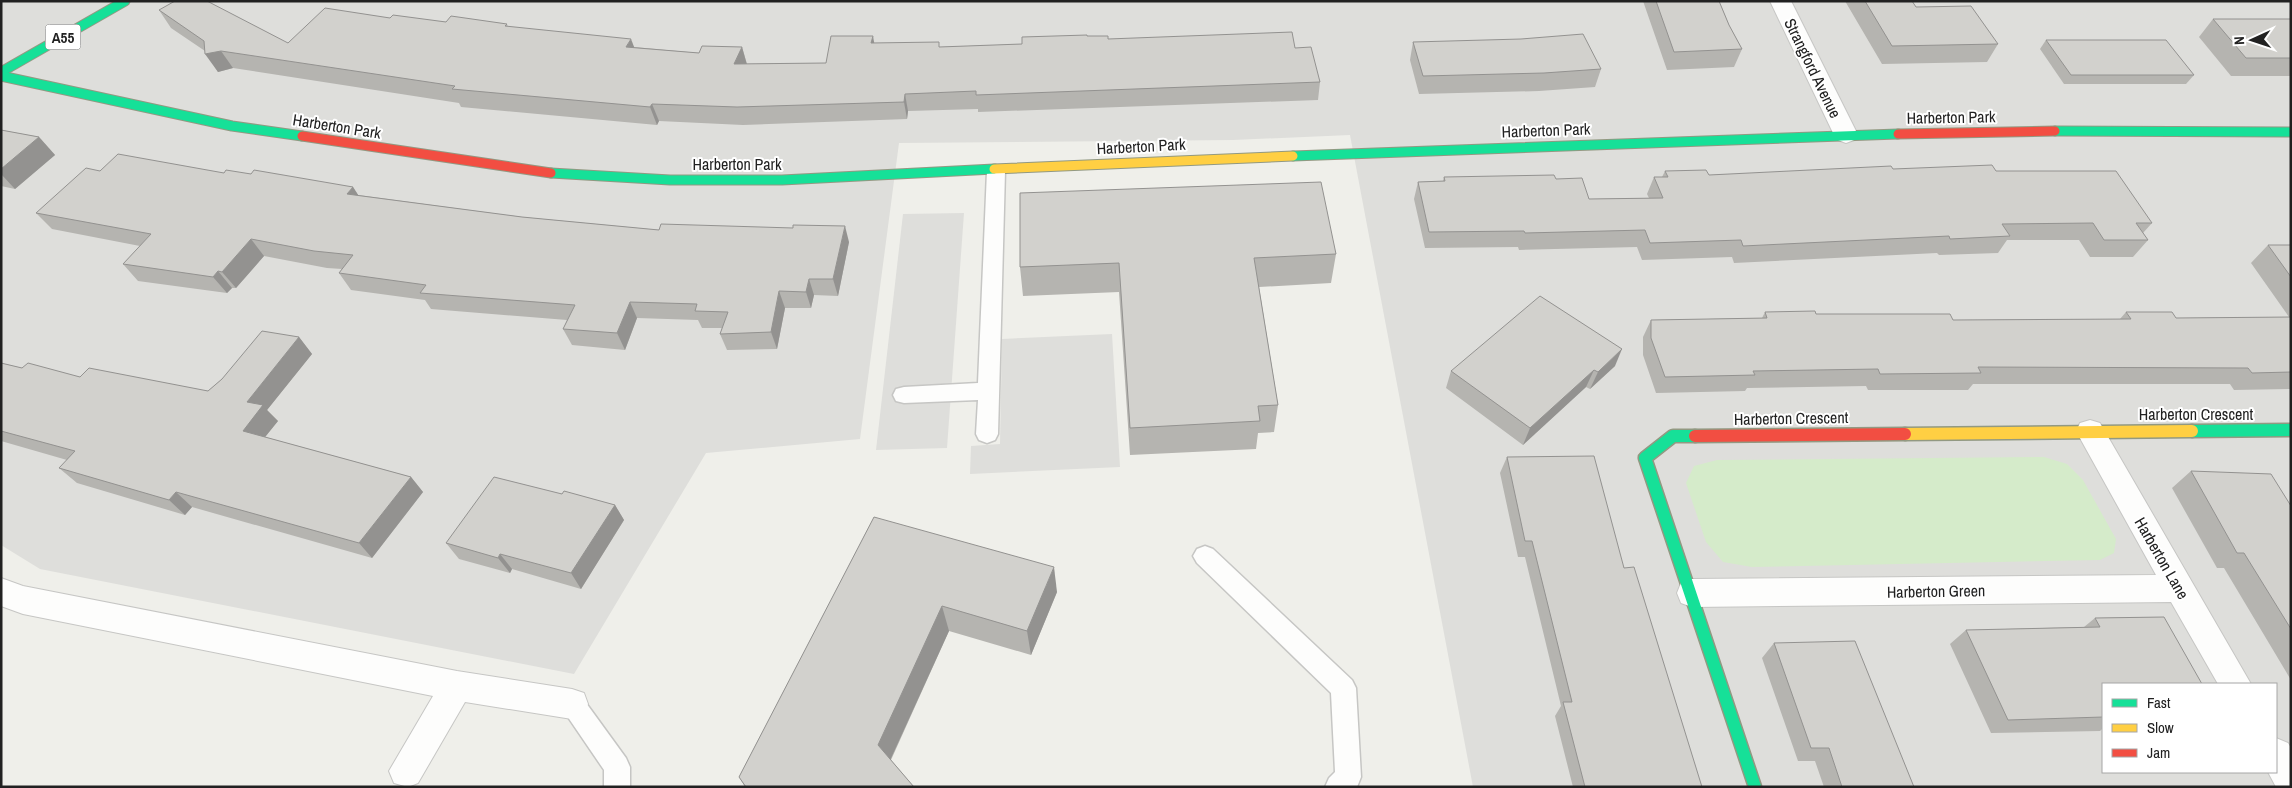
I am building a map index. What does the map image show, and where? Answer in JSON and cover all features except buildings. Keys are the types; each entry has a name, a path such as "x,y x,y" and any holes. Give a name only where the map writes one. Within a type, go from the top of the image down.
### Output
{"main road":[{"name":"A55","path":"1,74 125,1"},
{"name":"Harberton Park","path":"1,74 232,126 558,174 670,180 782,180 996,171 1202,159 1846,135 2043,131 2289,134"},
{"name":"Harberton Crescent","path":"1755,787 1692,593 1645,458 1673,436 2291,430"}],"street":[{"name":"Strangford Avenue","path":"1780,1 1846,135"},
{"name":"Harberton Lane","path":"2090,431 2234,683"},
{"name":"Harberton Green","path":"1692,593 2180,588"},
{"path":"1,592 23,600 458,686 572,704"},
{"path":"406,772 458,686"},
{"path":"2277,756 2291,780"}],"lane":[{"path":"987,434 996,171"},
{"path":"904,395 989,391"},
{"path":"1205,556 1342,688 1348,776 1338,787"},
{"path":"572,704 617,766 617,787"}],"shaded area":[{"path":"1,1 2291,1 2291,787 1473,787 1350,135 1233,140 899,143 860,439 706,453 574,674 40,569 1,545"},
{"path":"964,213 947,448 876,450 903,214"},
{"path":"1112,334 1120,467 970,474 971,446 1000,444 1002,339"}],"green space":[{"path":"2044,457 2067,464 2083,480 2116,539 2114,553 2100,560 1752,567 1723,562 1706,542 1686,483 1694,466 1717,460"}],"traffic: fast":[{"path":"1,72 125,1"},
{"path":"1,76 232,126 302,136"},
{"path":"2055,131 2291,132"},
{"path":"1293,156 1898,134"},
{"path":"551,173 670,180 782,180 994,169"},
{"path":"2192,431 2291,430"},
{"path":"1695,436 1673,436 1645,458 1755,787"}],"traffic: slow":[{"path":"994,169 1293,156"},
{"path":"1905,434 2192,431"}],"traffic: jam":[{"path":"1898,134 2055,131"},
{"path":"302,136 551,173"},
{"path":"1695,436 1905,434"}]}
